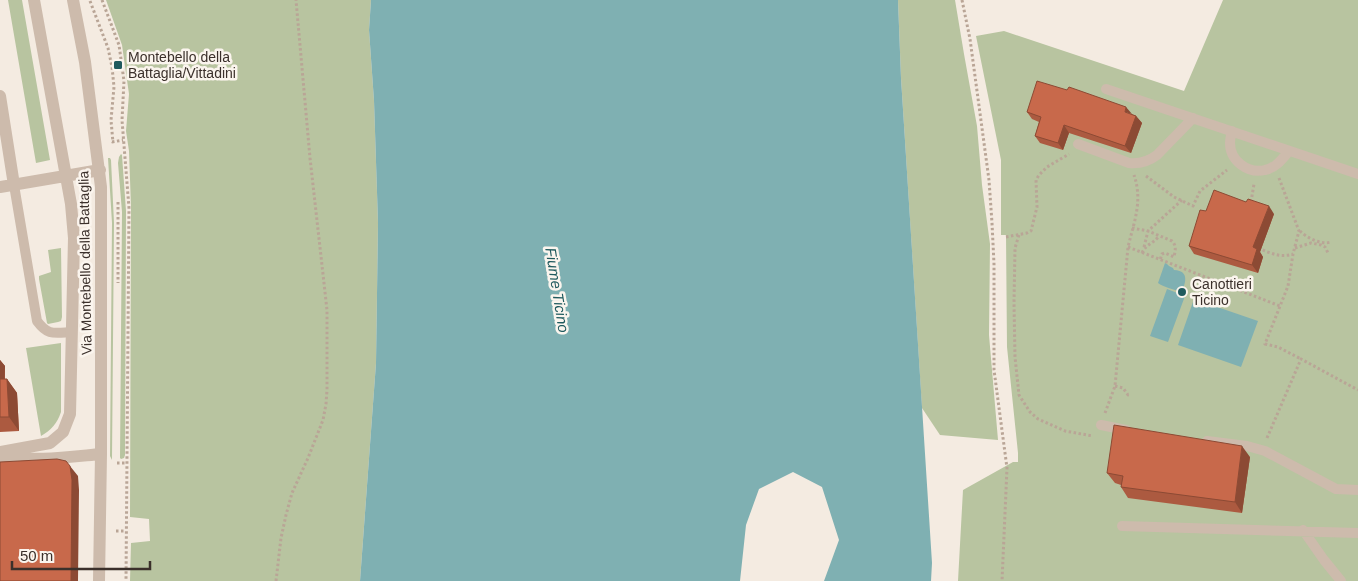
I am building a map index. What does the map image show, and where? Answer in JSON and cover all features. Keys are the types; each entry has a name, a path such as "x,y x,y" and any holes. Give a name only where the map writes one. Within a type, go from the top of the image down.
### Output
{"street":[{"name":"Via Montebello della Battaglia","path":"0,452 50,443 63,432 70,414 74,238 71,204 34,0"},
{"name":"Via Montebello della Battaglia","path":"72,0 85,62 101,187 99,581"},
{"name":"Via Montebello della Battaglia","path":"0,96 14,185"},
{"path":"0,187 100,170"},
{"path":"0,456 17,459 44,459 101,454"}],"lane":[{"path":"1106,89 1358,174"},
{"path":"1078,144 1132,163 1150,161 1193,118"},
{"path":"1232,131 1230,142 1232,154 1237,162 1254,171 1266,170 1275,166 1289,151"},
{"name":"Via Montebello della Battaglia","path":"14,185 37,321 44,330 55,333 72,332"},
{"path":"1101,425 1133,430"},
{"path":"1200,440 1247,446 1261,450 1336,489 1358,490"},
{"path":"1122,526 1358,533"},
{"path":"1303,530 1341,581"}],"path":[{"path":"102,0 119,45 124,81 122,120 128,208 126,581"},
{"path":"276,581 281,538 292,492 323,420 327,390 327,310 310,158 296,0"},
{"path":"962,0 970,39 989,180 992,223 994,370 1007,468 1002,581"},
{"path":"112,142 124,140"},
{"path":"1006,237 1027,234 1032,231 1037,207 1036,180 1038,174 1071,152 1078,144"},
{"path":"1132,163 1174,197 1193,206 1200,191 1237,162"},
{"path":"1020,235 1015,248 1014,303 1015,357 1019,395 1030,412 1038,419 1065,431 1096,436 1115,386 1128,247 1137,215 1138,204 1132,163"},
{"path":"1275,166 1299,231 1314,240 1323,243 1331,242"},
{"path":"1250,206 1255,181 1254,171"},
{"path":"1142,253 1148,231 1182,200"},
{"path":"1132,228 1148,231 1175,244 1174,257 1165,253 1162,254 1160,260"},
{"path":"1299,231 1288,286 1265,344 1278,347 1358,390"},
{"path":"1144,247 1159,236"},
{"path":"1295,248 1313,243 1325,247 1328,253"},
{"path":"1128,247 1280,306"},
{"path":"1258,248 1278,256 1293,254"},
{"path":"1261,450 1300,359"},
{"path":"1115,386 1123,388 1128,395 1130,394"},
{"path":"117,463 127,463"},
{"path":"116,531 126,531"}],"green space":[{"path":"8,0 22,0 50,160 36,163"},
{"path":"106,0 371,0 369,30 374,101 378,223 376,363 360,581 130,581 131,543 150,541 149,519 130,517 131,207 129,151 126,131 129,94 122,45"},
{"path":"898,0 955,0 977,126 990,244 989,335 998,440 940,435 922,408 901,78"},
{"name":"Canottieri Ticino","path":"1223,0 1358,0 1358,581 958,581 963,490 1013,462 1018,462 1007,347 1006,235 1001,235 1001,160 976,36 1004,31 1184,91"},
{"path":"121,154 126,211 125,455 121,459 122,212 118,163"},
{"path":"108,158 111,160 114,223 112,460 110,456 112,223"},
{"path":"61,248 62,317 61,321 48,324 39,276 51,272 48,250"},
{"path":"61,343 61,412 53,426 41,436 26,348"}],"water":[{"name":"Fiume Ticino","path":"371,0 898,0 901,78 932,563 931,581 824,581 839,540 822,487 793,472 759,489 746,525 740,581 360,581 376,363 378,223 374,101 369,30"},
{"path":"1165,263 1174,270 1184,274 1185,280 1182,292 1158,283"},
{"path":"1167,289 1185,296 1168,342 1150,336"},
{"path":"1194,299 1258,321 1241,367 1178,345"}],"building":[{"path":"1037,81 1067,90 1069,87 1126,107 1125,112 1136,116 1125,146 1064,125 1058,143 1035,136 1041,117 1027,112"},
{"path":"1214,190 1246,202 1248,199 1269,206 1253,247 1257,249 1252,265 1189,246 1200,210 1206,211"},
{"path":"0,379 7,379 9,417 0,417"},
{"path":"1114,425 1242,446 1235,502 1121,487 1123,476 1107,473"},
{"path":"57,459 66,461 70,466 72,480 71,581 0,581 0,462"}],"place":[{"name":"Montebello della Battaglia/Vittadini","path":"118,65"},
{"name":"Canottieri Ticino","path":"1182,292"}]}
